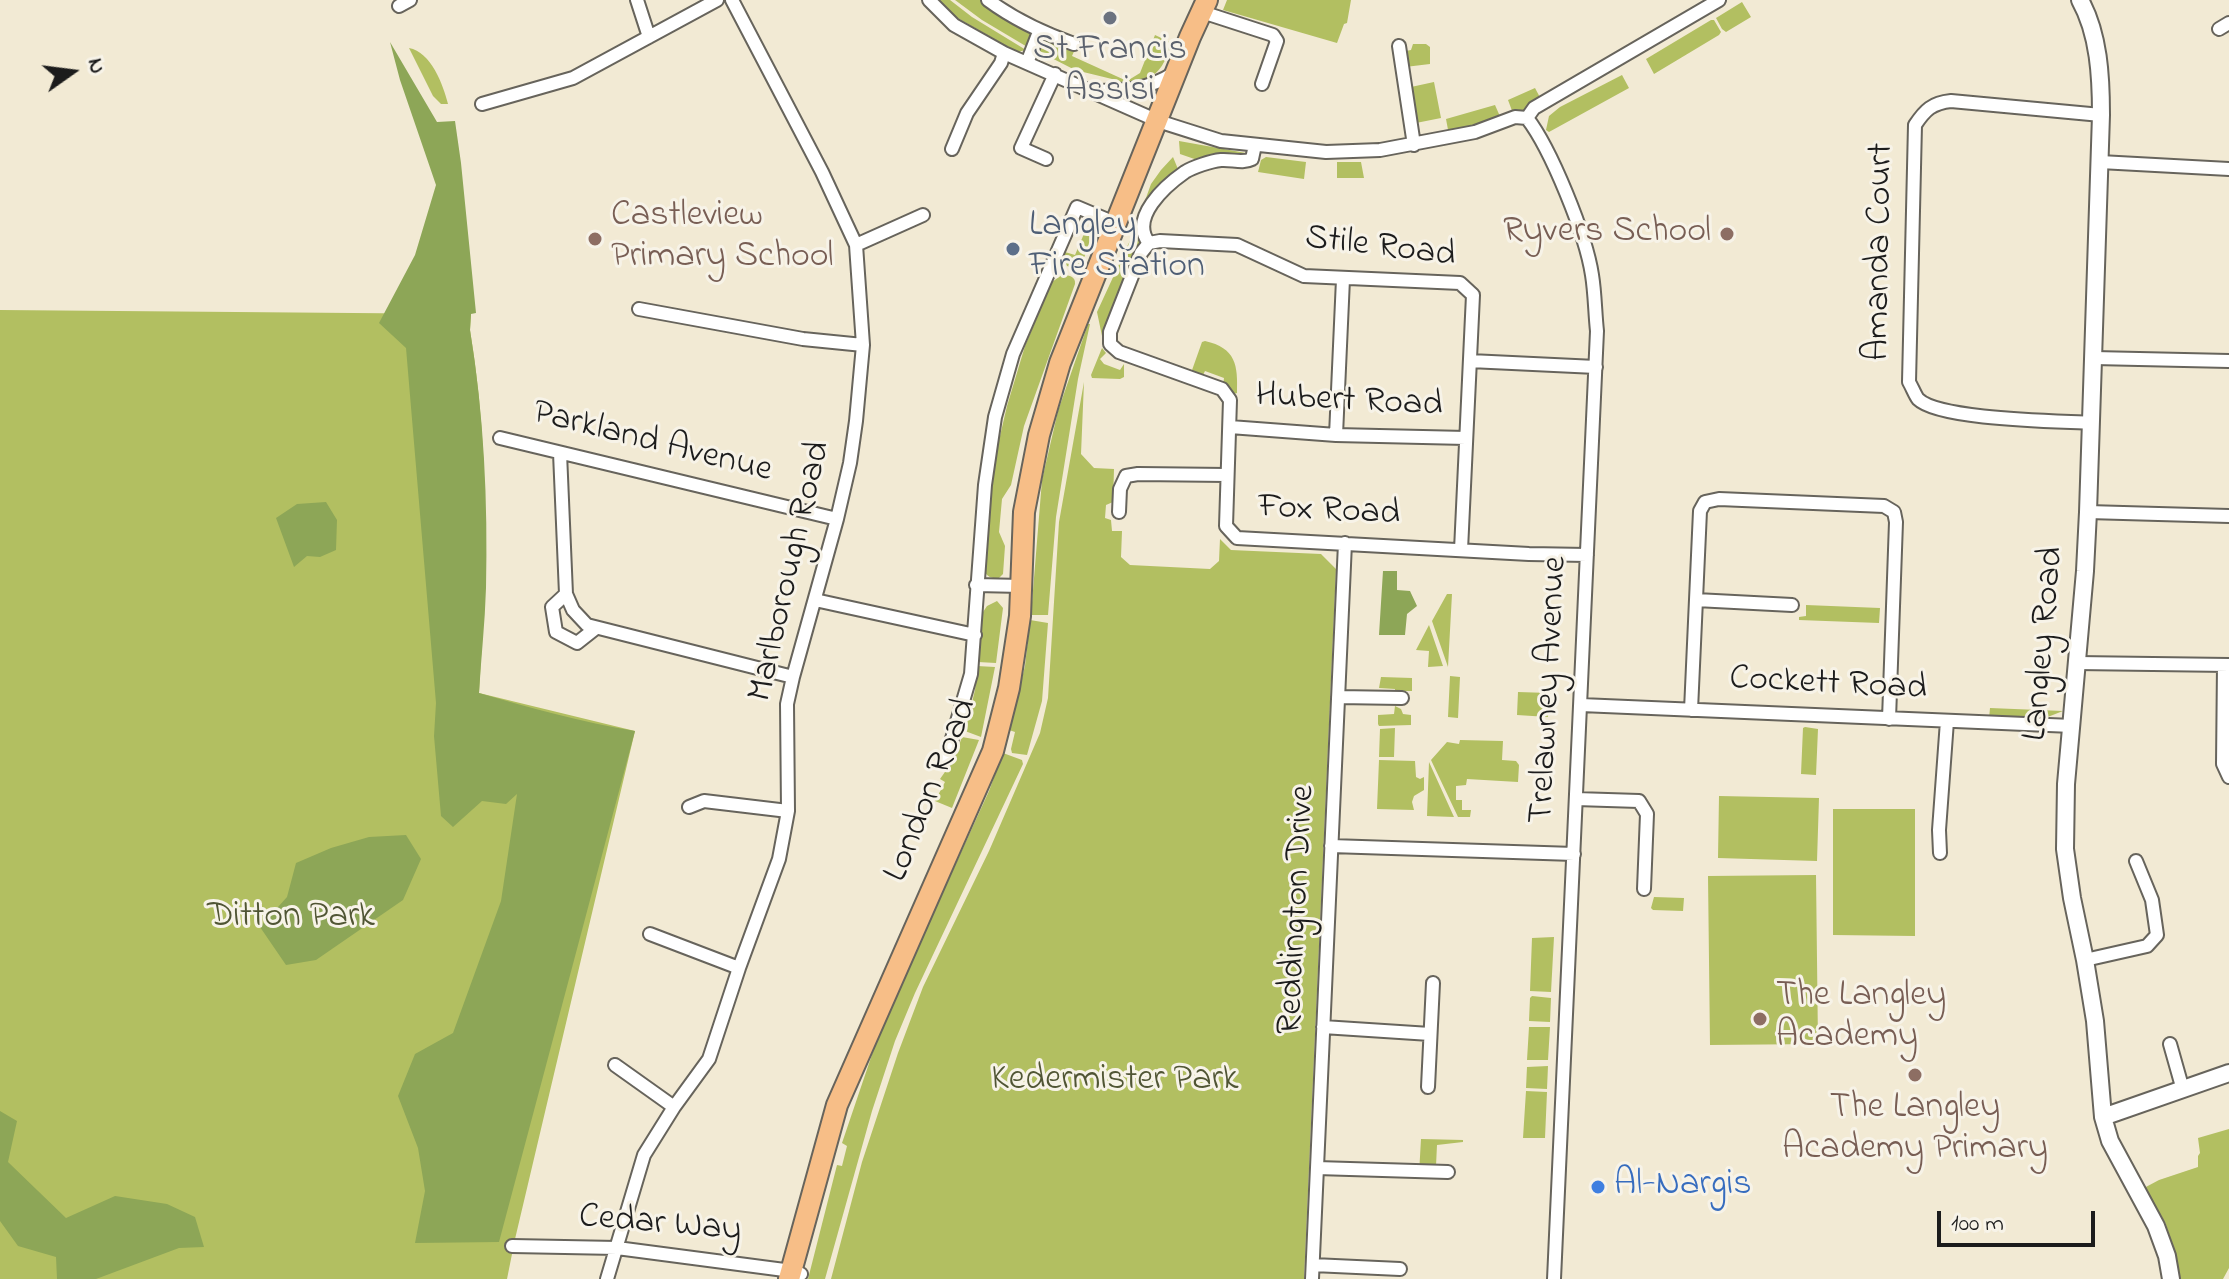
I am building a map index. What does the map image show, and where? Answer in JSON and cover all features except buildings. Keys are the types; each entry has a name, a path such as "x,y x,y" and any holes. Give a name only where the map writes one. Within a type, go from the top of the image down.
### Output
{"main road":[{"name":"London Road","path":"795,1276 814,1226 811,1201 837,1105 993,751 1009,688 1020,616 1024,512 1039,435 1060,363 1204,6"}],"street":[{"path":"637,0 649,37"},
{"path":"482,104 573,78 717,0"},
{"name":"Marlborough Road","path":"607,1279 644,1155 709,1059 779,859 788,811 787,704 837,519 856,421 863,345 856,245 822,172 732,0"},
{"path":"929,0 954,25 1004,53 1158,121 1205,137 1326,152 1414,145 1475,132 1515,117 1527,118 1534,108 1719,0"},
{"path":"988,0 1039,32 1074,44"},
{"name":"Langley Road","path":"2080,0 2089,16 2101,76 2101,115 2088,512 2066,784 2065,849 2095,1021 2103,1117 2110,1141 2156,1226 2167,1256 2171,1279"},
{"path":"1204,6 1273,35 1277,41 1262,84"},
{"path":"1027,63 1039,32"},
{"path":"1399,46 1414,145"},
{"path":"952,149 967,113 1001,63 1004,53"},
{"path":"1089,91 1145,87 1176,72"},
{"path":"1046,159 1021,148 1055,74"},
{"name":"Amanda Court","path":"2092,423 1981,417 1935,407 1918,399 1909,382 1915,125 1924,110 1951,101 2101,115"},
{"name":"Trelawney Avenue","path":"1527,118 1541,139 1585,248 1592,274 1597,331 1554,1279"},
{"path":"1149,243 1143,223 1158,195 1187,170 1221,160 1246,162 1252,159 1255,145"},
{"path":"2100,162 2229,169"},
{"name":"London Road","path":"946,759 971,674 985,485 995,417 1013,354 1077,207 1115,223"},
{"path":"856,245 923,215"},
{"name":"Stile Road","path":"1149,243 1237,245 1304,276 1460,283 1473,295 1461,550"},
{"name":"Fox Road","path":"1149,243 1141,253 1110,332 1110,344 1119,352 1222,389 1230,400 1226,526 1237,538 1587,555"},
{"path":"1336,435 1343,279"},
{"path":"639,309 803,339 863,345"},
{"path":"2094,358 2229,361"},
{"path":"1470,361 1596,367"},
{"name":"Hubert Road","path":"1230,427 1336,435 1466,438"},
{"name":"Parkland Avenue","path":"500,438 837,519"},
{"path":"560,453 566,594 573,610 587,625 793,677"},
{"path":"1119,512 1120,489 1126,476 1227,475"},
{"path":"1691,710 1700,511 1705,502 1719,499 1884,506 1894,512 1896,522 1889,719"},
{"path":"2088,512 2229,516"},
{"name":"Reddington Drive","path":"1312,1279 1345,543"},
{"path":"976,585 1022,586"},
{"path":"566,594 552,607 556,632 577,643 596,628"},
{"path":"815,600 975,635"},
{"path":"1696,600 1792,605"},
{"path":"2077,663 2227,665 2223,764 2229,777"},
{"path":"1338,697 1402,698"},
{"name":"Cockett Road","path":"1581,705 2072,726"},
{"path":"1940,853 1947,721"},
{"path":"1576,799 1639,801 1647,814 1644,889"},
{"path":"689,807 704,801 788,811"},
{"path":"1331,846 1574,854"},
{"path":"2085,960 2147,946 2157,935 2152,900 2136,861"},
{"path":"650,934 739,968"},
{"path":"1428,1087 1433,983"},
{"path":"1323,1027 1430,1034"},
{"path":"2170,1044 2183,1090"},
{"path":"615,1065 674,1107"},
{"path":"2103,1117 2229,1073"},
{"path":"1317,1168 1448,1172"},
{"name":"Cedar Way","path":"512,1246 617,1248 795,1276"},
{"path":"1313,1265 1381,1274 1400,1269"}],"green space":[{"path":"937,0 950,0 1026,50 1017,52 954,16"},
{"path":"955,0 986,0 1032,32 1029,48 982,20"},
{"path":"1227,0 1351,0 1347,23 1337,43 1223,10"},
{"path":"1742,2 1751,17 1726,32 1716,18"},
{"path":"1711,20 1721,32 1719,35 1654,74 1646,59"},
{"path":"1155,35 1172,43 1170,49 1159,70 1149,78 1137,81 1122,83 1075,70 1038,51 1043,38 1076,47 1072,56 1127,81 1140,73"},
{"path":"390,42 437,122 455,121 461,163 476,313 471,314 470,330 479,394 486,491 486,588 479,693 635,731 499,1242 415,1243 425,1191 418,1148 398,1096 415,1054 453,1033 501,901 517,794 506,804 482,801 453,827 441,816 434,736 436,703 406,348 379,323 415,255 436,185"},
{"path":"1413,44 1430,47 1430,64 1405,67 1406,51 1411,50"},
{"path":"409,48 430,62 448,104 441,104 433,96"},
{"path":"1622,75 1629,88 1549,132 1546,130 1549,116 1560,107"},
{"path":"1434,82 1441,118 1416,123 1411,87"},
{"path":"1535,88 1543,103 1514,116 1508,100"},
{"path":"1495,105 1502,121 1449,135 1446,119"},
{"path":"1179,141 1249,155 1206,163 1180,154"},
{"path":"1173,157 1180,174 1167,184 1122,281 1102,336 1097,312 1133,234 1151,184"},
{"path":"1266,157 1306,162 1304,179 1258,172 1261,160"},
{"path":"1337,162 1361,162 1364,178 1337,178"},
{"path":"1086,229 1094,233 1079,270 1067,266 1065,252 1075,255"},
{"path":"1062,275 1073,278 1075,284 1024,426 1011,485 1002,499 999,532 1005,546 1003,574 993,578 982,567 993,466 1025,346 1052,282"},
{"name":"Ditton Park","path":"0,310 471,314 470,330 481,421 485,512 479,693 635,731 507,1279 0,1279"},
{"path":"1088,324 1056,517 1048,615 1031,615 1042,480 1058,411"},
{"path":"1205,341 1223,348 1233,359 1237,393 1223,385 1224,378 1205,371 1202,377 1191,373"},
{"path":"1102,348 1106,353 1100,359 1104,364 1120,370 1124,364 1124,377 1092,378"},
{"name":"Kedermister Park","path":"1084,382 1081,454 1094,468 1114,469 1113,502 1106,505 1105,518 1111,520 1112,531 1122,531 1121,557 1130,565 1210,569 1219,561 1220,539 1231,550 1321,554 1336,569 1304,1279 831,1279 862,1162 923,987 989,851 1040,733 1048,698 1059,522"},
{"path":"326,502 337,520 336,550 320,557 307,556 294,567 276,518 297,504"},
{"path":"1383,571 1397,571 1397,590 1410,591 1417,606 1407,614 1405,635 1379,635"},
{"path":"1447,594 1452,594 1448,667 1432,621"},
{"path":"997,601 1003,608 996,663 978,662 981,615 987,606"},
{"path":"1806,605 1880,608 1879,623 1799,620 1799,617 1806,616"},
{"path":"1030,620 1048,623 1042,701 1027,755 1012,753 1015,732 1009,730 1025,666"},
{"path":"1429,625 1443,666 1428,667 1429,651 1416,650"},
{"path":"977,666 995,667 981,737 965,731"},
{"path":"1450,676 1460,677 1458,718 1448,717"},
{"path":"1381,677 1412,678 1412,691 1405,691 1395,698 1395,689 1379,688"},
{"path":"1518,692 1549,693 1548,717 1517,715"},
{"path":"1395,706 1403,714 1411,715 1411,725 1379,726 1378,715 1394,714"},
{"path":"1990,708 2063,711 2040,720 1989,719"},
{"path":"1805,727 1818,729 1816,775 1801,774"},
{"path":"1395,728 1394,757 1379,757 1380,729"},
{"path":"962,737 979,740 952,808 935,801 945,782 940,779 954,759"},
{"path":"1460,740 1503,741 1502,760 1516,761 1519,765 1518,782 1467,779 1466,785 1456,786 1456,800 1462,800 1462,810 1471,810 1470,817 1458,817 1431,760 1447,742 1459,744"},
{"path":"1003,753 1022,760 1023,764 895,1041 825,1279 808,1279 837,1165 842,1166 847,1146 842,1143 881,1028 989,791"},
{"path":"1379,760 1415,761 1416,777 1424,777 1424,790 1414,796 1414,810 1377,809"},
{"path":"1429,762 1454,817 1427,816"},
{"path":"1719,796 1819,798 1817,861 1718,858"},
{"path":"1833,809 1915,809 1915,936 1833,935"},
{"path":"406,835 421,859 403,900 316,960 286,965 260,927 287,897 296,863 369,837"},
{"path":"1816,875 1818,1044 1710,1045 1708,876"},
{"path":"1654,897 1684,898 1683,911 1653,910"},
{"path":"1554,937 1551,992 1530,991 1532,938"},
{"path":"1532,996 1551,998 1550,1022 1529,1021"},
{"path":"1529,1027 1550,1027 1548,1060 1527,1060"},
{"path":"1548,1066 1547,1089 1526,1088 1527,1067"},
{"path":"1526,1091 1547,1092 1545,1138 1523,1138"},
{"path":"0,1111 17,1121 8,1162 66,1218 115,1196 167,1204 195,1217 204,1247 179,1248 96,1279 57,1279 56,1257 18,1246 0,1221"},
{"path":"2229,1129 2229,1268 2223,1279 2180,1279 2165,1222 2144,1188 2198,1167 2198,1138"},
{"path":"1421,1139 1463,1142 1437,1145 1436,1166 1419,1174"}],"place":[{"name":"St Francis Assisi","path":"1110,18"},
{"name":"Ryvers School","path":"1727,234"},
{"name":"Castleview Primary School","path":"595,239"},
{"name":"Langley Fire Station","path":"1013,249"},
{"name":"The Langley Academy","path":"1760,1019"},
{"name":"The Langley Academy Primary","path":"1915,1075"},
{"name":"Al-Nargis","path":"1598,1187"}]}
